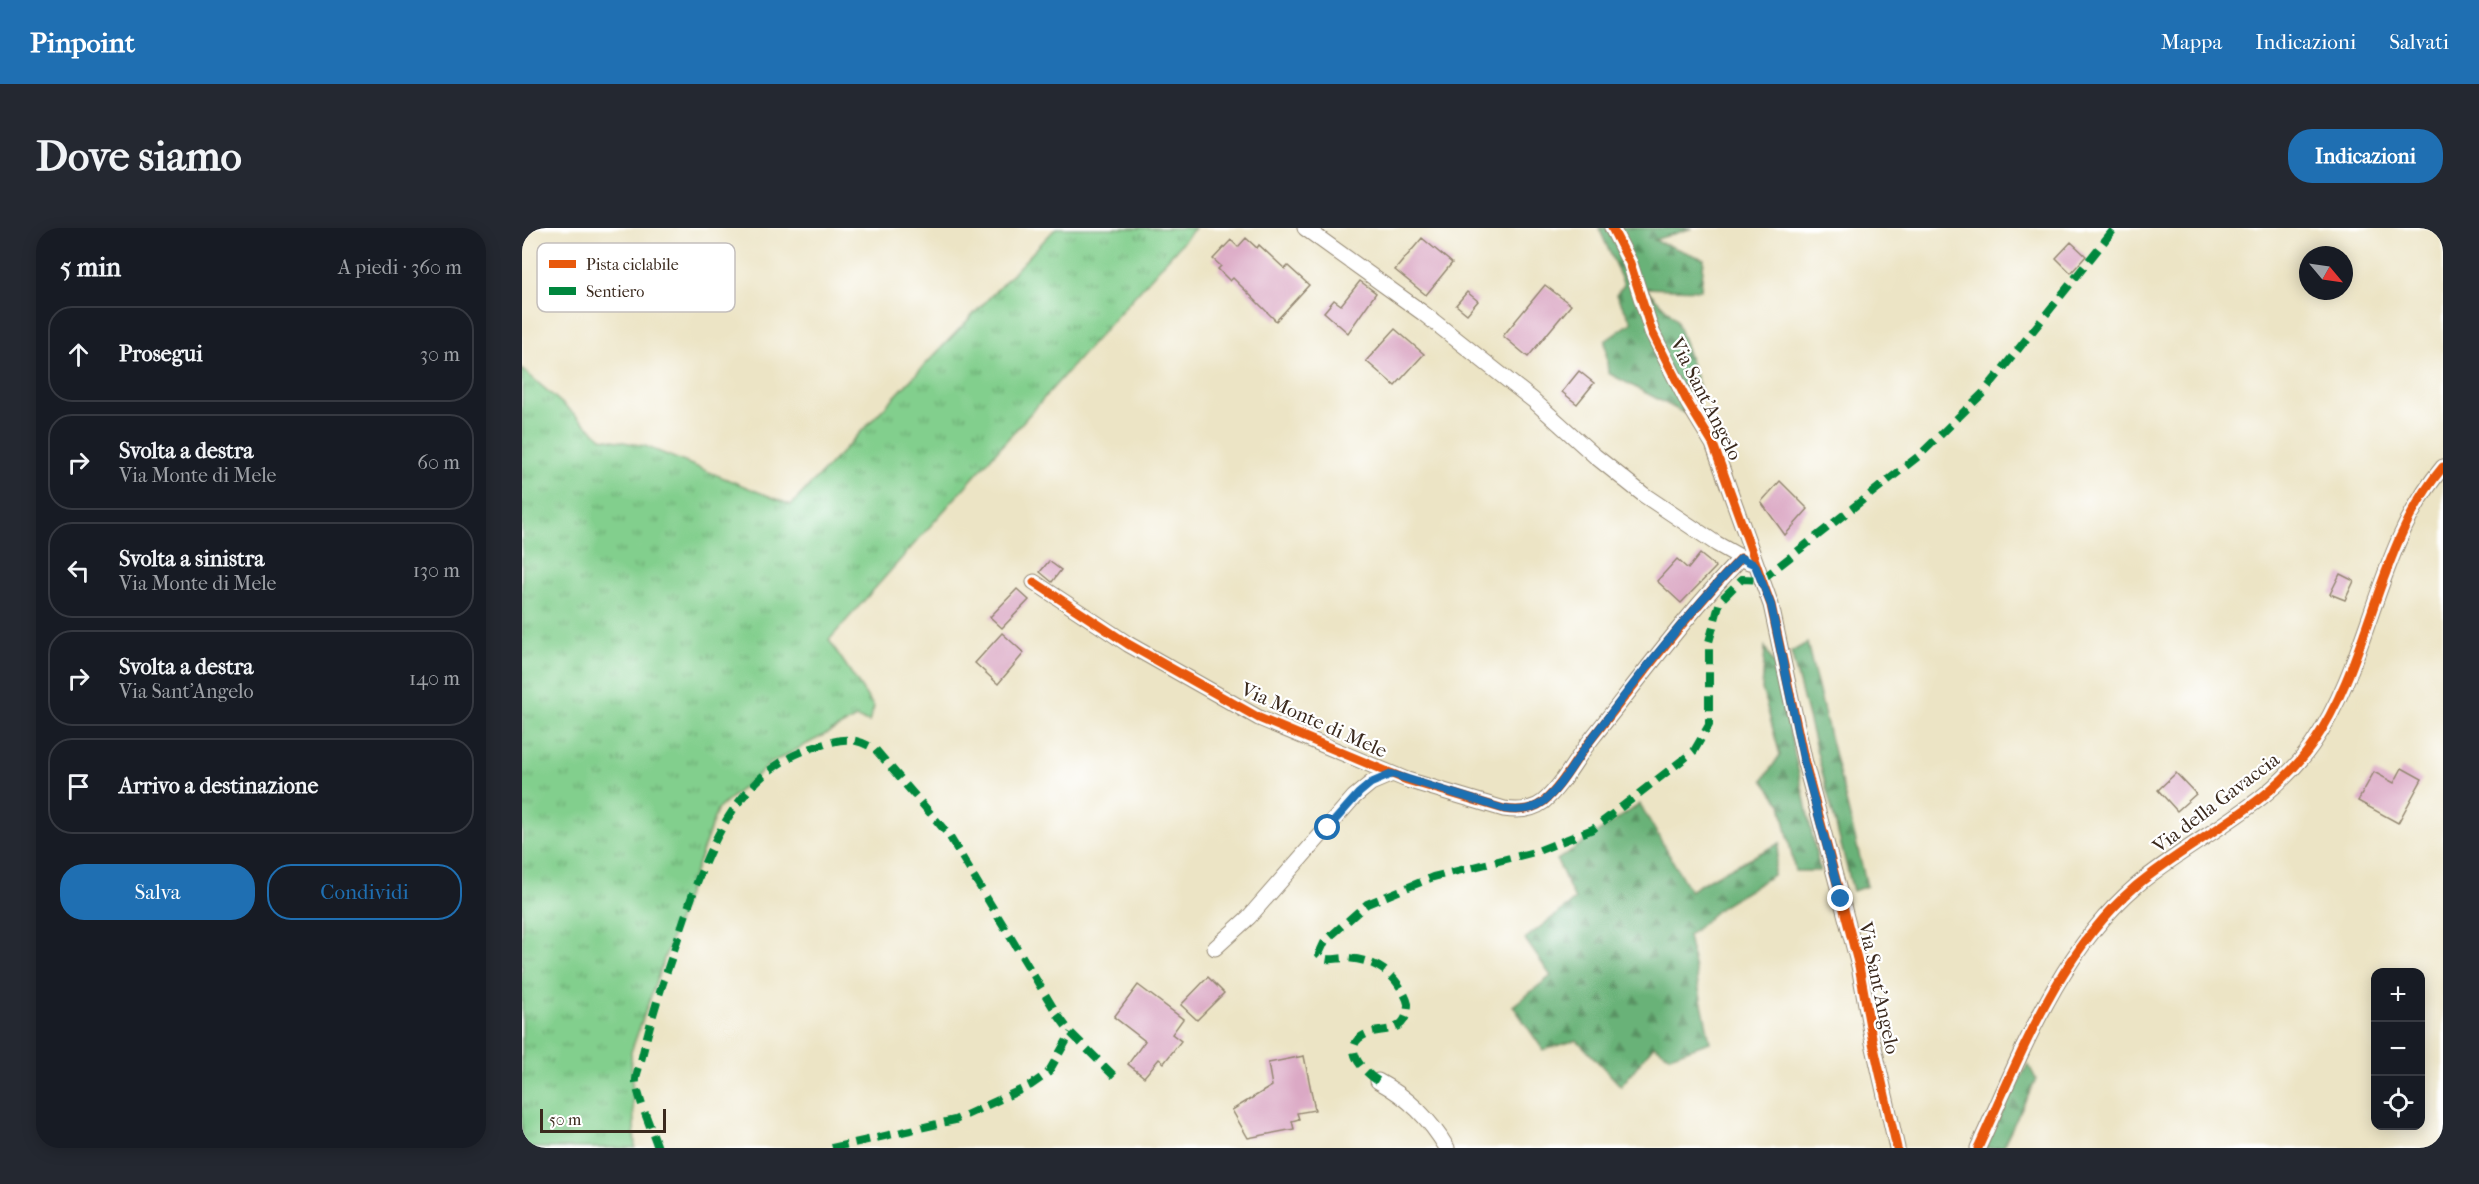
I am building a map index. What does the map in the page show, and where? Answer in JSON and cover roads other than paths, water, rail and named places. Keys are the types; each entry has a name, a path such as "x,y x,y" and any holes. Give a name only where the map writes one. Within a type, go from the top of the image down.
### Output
{"street":[{"path":"1305,228 1432,320 1533,400 1595,456 1644,495 1748,561"},
{"name":"Via Sant'Angelo","path":"1612,228 1630,263 1652,332 1688,403 1713,444 1748,561 1771,605 1804,763 1856,955 1897,1148"},
{"name":"Via della Gavaccia","path":"1978,1148 2010,1077 2057,986 2102,920 2137,885 2270,789 2293,768 2313,744 2341,691 2408,521 2443,466"},
{"name":"Via Monte di Mele","path":"1034,582 1128,644 1259,718 1392,774 1504,809 1522,810 1540,804 1556,788 1590,741 1690,615 1748,561"},
{"path":"1215,948 1249,917 1354,797 1371,783 1392,774"},
{"path":"1378,1081 1400,1094 1420,1111 1447,1148"}]}
